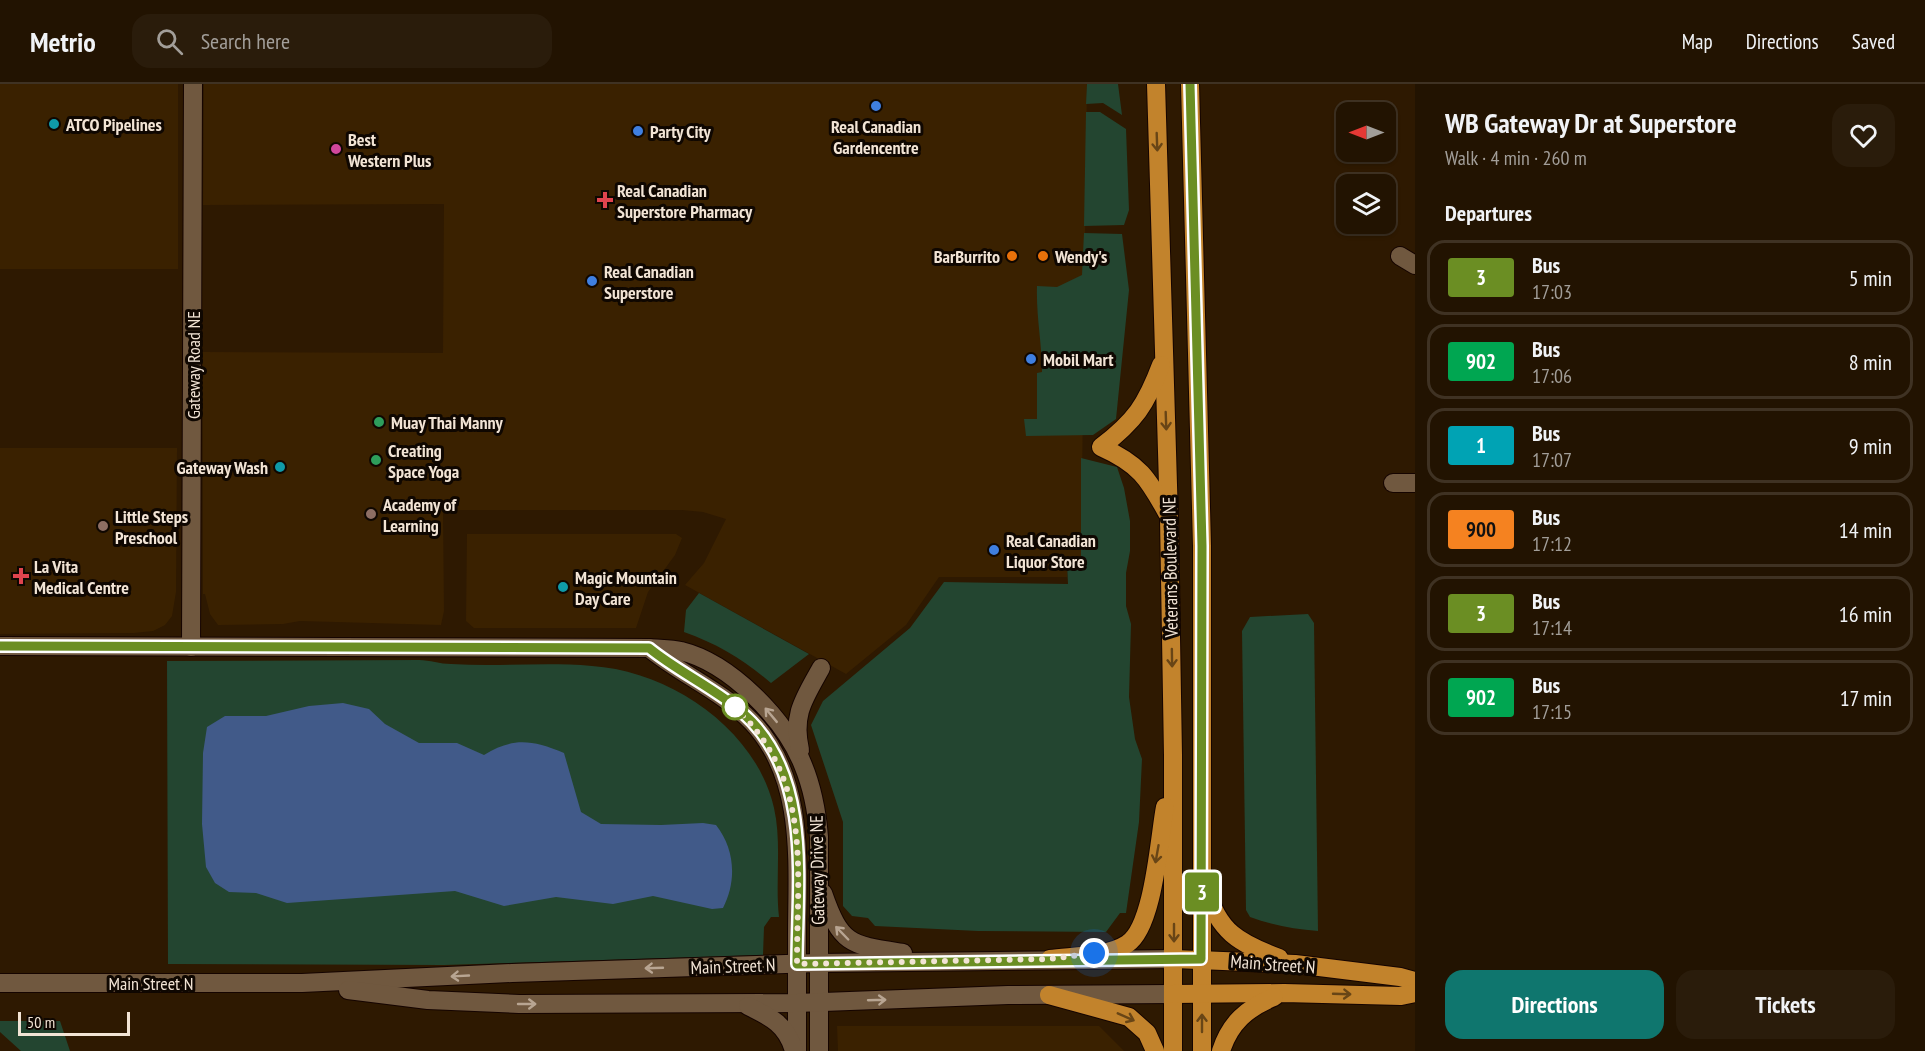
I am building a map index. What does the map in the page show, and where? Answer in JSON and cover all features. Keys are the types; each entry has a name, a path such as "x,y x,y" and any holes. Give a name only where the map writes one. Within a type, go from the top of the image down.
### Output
{"main road":[{"path":"1147,84 1156,109"},
{"name":"Veterans Boulevard NE","path":"1155,84 1169,518 1173,755 1173,1051"},
{"name":"Veterans Boulevard NE","path":"1190,84 1202,546 1202,1051"},
{"path":"1164,358 1150,395 1137,417 1101,447 1120,456 1149,480 1169,518"},
{"path":"1050,959 1115,949 1129,943 1138,932 1146,914 1173,755"},
{"path":"1202,874 1211,907 1220,922 1236,939 1295,964"},
{"name":"Main Street N","path":"1174,959 1295,964 1400,977 1415,981"},
{"path":"1221,1051 1240,1017 1256,1004 1284,993"},
{"name":"Main Street N","path":"1173,994 1284,993 1401,996 1415,993"},
{"path":"1049,995 1130,1017 1147,1033 1155,1051"}],"street":[{"name":"Gateway Road NE","path":"191,647 193,84"},
{"path":"1393,483 1415,483"},
{"name":"Gateway Drive NE","path":"0,646 649,648 682,652 723,670 746,687 784,731 803,764 816,805 819,837 819,1051"},
{"name":"Gateway Drive NE","path":"649,648 675,669 707,686 754,724 775,756 787,786 797,830 795,1051"},
{"path":"803,764 796,730 797,716 821,668"},
{"path":"819,880 834,923 841,935 850,941 872,948 958,961"},
{"name":"Main Street N","path":"0,983 302,983 512,973 818,963 1174,959"},
{"name":"Main Street N","path":"302,983 428,1000 462,1002 797,1003 1049,995 1173,994"},
{"path":"741,1003 781,1024 789,1035 795,1051"}],"shaded area":[{"path":"0,84 178,84 178,269 0,269"},
{"path":"204,84 1087,84 1081,564 1067,564 1067,577 939,577 906,625 846,674 685,585 704,563 726,519 703,512 682,510 443,510 444,611 441,625 300,621 283,624 218,625 210,614 205,594 203,594 203,352 443,353 444,204 203,205"},
{"path":"0,448 177,448 176,592 172,616 165,625 153,631 134,633 0,634"},
{"path":"467,534 676,534 682,538 675,555 648,592 636,628 474,628 466,621"},
{"path":"837,1026 1099,1026 1124,1051 838,1051"}],"green space":[{"path":"1087,84 1118,84 1122,115 1103,103 1086,104"},
{"path":"1086,112 1100,112 1126,129 1129,210 1124,225 1084,226"},
{"path":"1084,233 1122,234 1129,290 1116,419 1093,435 1026,436 1024,419 1037,419 1037,373 1042,372 1037,286 1057,287 1082,275"},
{"path":"1081,458 1117,467 1124,488 1130,521 1130,551 1126,573 1126,606 1131,624 1129,697 1135,739 1142,759 1139,822 1126,913 1120,913 1106,932 978,931 875,926 868,918 852,916 843,906 843,822 811,725 823,701 910,628 944,582 1068,584 1067,564 1081,564"},
{"path":"699,593 809,654 771,683 730,653 684,632 686,610"},
{"path":"1308,614 1314,623 1318,931 1267,922 1250,917 1246,910 1242,631 1250,617"},
{"path":"419,660 469,665 574,665 621,670 651,679 679,692 706,709 749,753 764,779 774,808 778,835 779,917 771,917 764,927 763,955 444,965 168,964 167,661"},
{"path":"0,1021 60,1021 70,1051 21,1051 0,1032"}],"water":[{"path":"343,703 369,709 385,724 419,743 457,743 484,755 504,745 523,742 542,745 564,753 581,812 601,824 703,823 716,825 727,844 732,865 730,887 723,908 712,909 653,896 613,904 556,897 504,906 455,891 287,903 256,893 229,892 215,883 206,867 202,824 203,753 207,727 225,716 266,716 309,706"}],"bus line":[{"name":"3","path":"0,646 649,648 675,669 707,686 731,704 754,724 775,756 787,786 797,830 797,964 1050,959 1201,959 1202,546 1190,84"}],"place":[{"name":"Real Canadian Gardencentre","path":"876,106"},
{"name":"ATCO Pipelines","path":"54,124"},
{"name":"Party City","path":"638,131"},
{"name":"Best Western Plus","path":"336,149"},
{"name":"Real Canadian Superstore Pharmacy","path":"605,200"},
{"name":"BarBurrito","path":"1012,256"},
{"name":"Wendy's","path":"1043,256"},
{"name":"Real Canadian Superstore","path":"592,281"},
{"name":"Mobil Mart","path":"1031,359"},
{"name":"Muay Thai Manny","path":"379,422"},
{"name":"Creating Space Yoga","path":"376,460"},
{"name":"Gateway Wash","path":"280,467"},
{"name":"Academy of Learning","path":"371,514"},
{"name":"Little Steps Preschool","path":"103,526"},
{"name":"Real Canadian Liquor Store","path":"994,550"},
{"name":"La Vita Medical Centre","path":"21,576"},
{"name":"Magic Mountain Day Care","path":"563,587"}],"route":[{"path":"735,707 731,704 754,724 775,756 787,786 797,830 797,964 1050,959 1094,953"}]}
